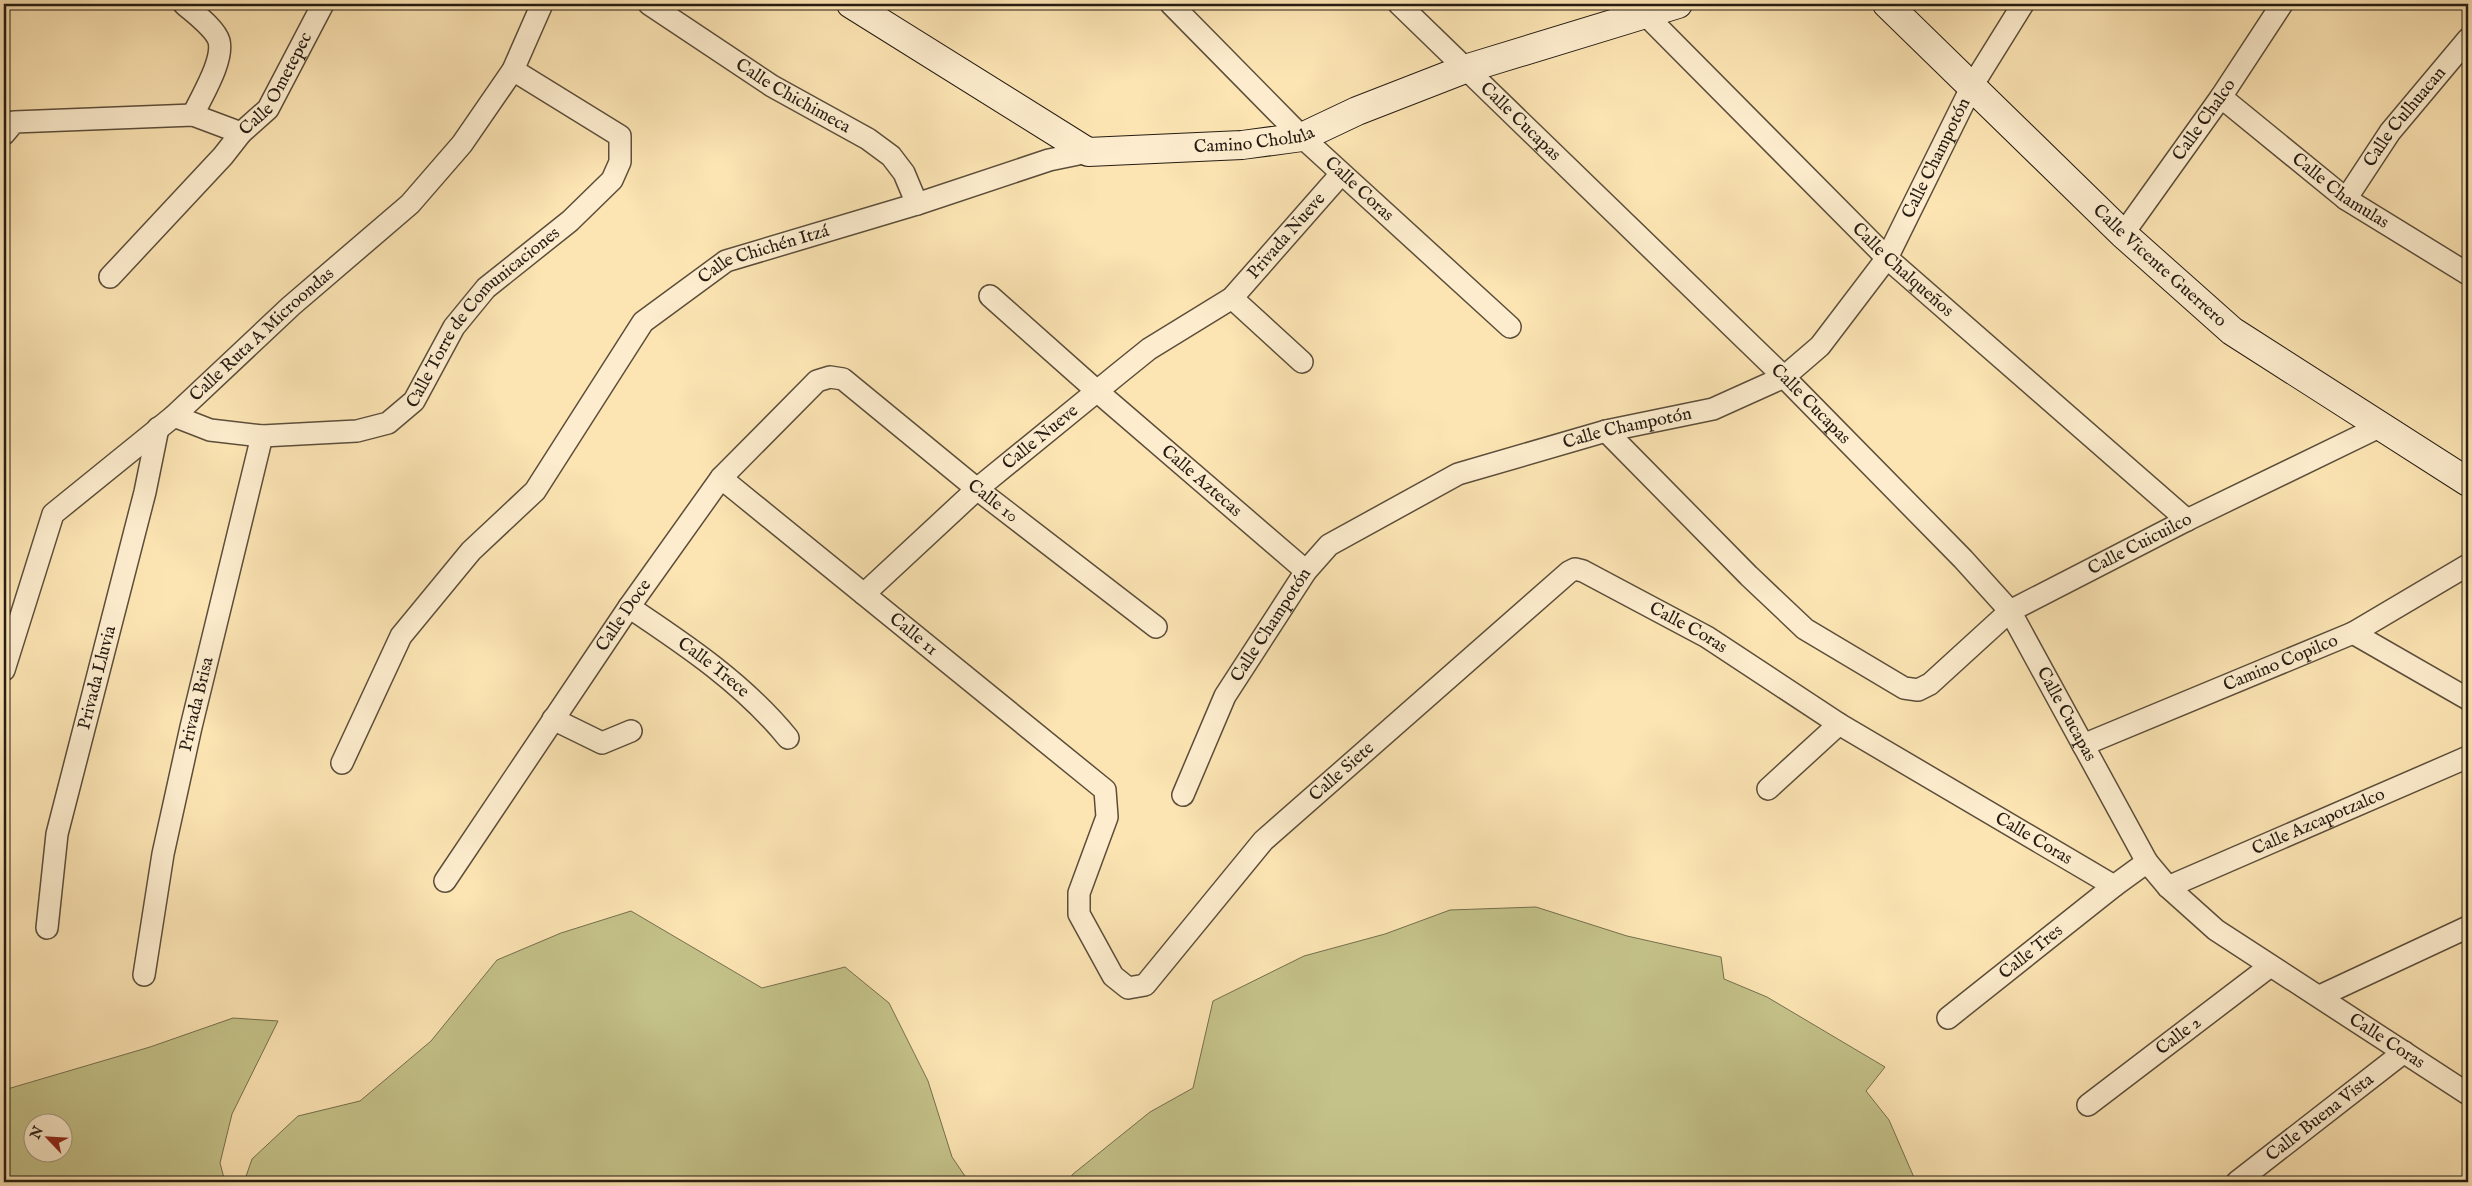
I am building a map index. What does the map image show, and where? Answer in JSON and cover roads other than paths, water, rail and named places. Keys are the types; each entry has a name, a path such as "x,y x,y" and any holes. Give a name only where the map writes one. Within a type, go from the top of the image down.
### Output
{"street":[{"path":"7,123 193,115 218,63 219,41 205,22 184,4"},
{"name":"Calle Ometepec","path":"193,115 241,133 268,109 323,4"},
{"name":"Calle Ruta A Microondas","path":"4,670 53,514 166,422 291,306 410,204 462,144 513,70 542,4"},
{"name":"Calle Chichimeca","path":"649,4 772,86 868,140 891,156 904,173 917,204"},
{"name":"Calle Coras","path":"1171,4 1302,137 1510,327"},
{"name":"Calle Cucapas","path":"1399,4 1784,376 1963,559 2010,611 2147,862"},
{"name":"Camino Cholula","path":"1088,152 1242,145 1302,137 1357,111 1465,69 1639,8 1678,4"},
{"name":"Calle Vicente Guerrero","path":"1887,4 2123,234 2232,331 2379,427 2468,482"},
{"name":"Calle Champotón","path":"1183,795 1225,696 1306,571 1330,545 1458,474 1606,431 1713,409 1784,376 1820,346 1887,258 1972,86 2023,4"},
{"name":"Calle Chalco","path":"2123,234 2221,97 2282,4"},
{"path":"861,6 1088,152"},
{"name":"Calle Chalqueños","path":"1639,8 1887,258 2187,520"},
{"name":"Calle Culhuacan","path":"2346,199 2390,132 2468,39"},
{"name":"Calle Torre de Comunicaciones","path":"166,422 262,436 357,431 388,423 414,401 454,327 486,288 570,221 612,180 620,162 620,136 513,70"},
{"name":"Calle Chamulas","path":"2221,97 2346,199 2468,274"},
{"path":"110,277 223,156 241,133"},
{"name":"Calle Chichén Itzá","path":"342,763 401,636 471,551 535,491 643,322 726,260 917,204 1049,160 1088,152"},
{"name":"Privada Nueve","path":"1232,298 1341,174"},
{"name":"Calle Aztecas","path":"990,296 1098,392 1306,571"},
{"path":"1232,298 1302,362"},
{"name":"Calle Nueve","path":"864,594 977,489 1149,350 1232,298"},
{"name":"Calle Doce","path":"445,881 629,607 721,478 817,381 830,377"},
{"name":"Calle 10","path":"830,377 843,379 977,489 1156,627"},
{"name":"Privada Lluvia","path":"48,928 57,834 145,492 166,422"},
{"name":"Calle Cuicuilco","path":"1606,431 1749,576 1806,629 1904,688 1918,690 1930,684 2010,611 2187,520 2379,427"},
{"name":"Privada Brisa","path":"144,976 163,854 191,726 262,436"},
{"name":"Calle 11","path":"721,478 1105,790"},
{"name":"Camino Copilco","path":"2083,745 2353,633 2468,565"},
{"name":"Calle Coras","path":"1575,570 1583,571 1707,637 1839,724 2114,886"},
{"name":"Calle Siete","path":"1105,790 1107,817 1079,893 1079,914 1113,976 1128,988 1145,985 1263,841 1569,572 1575,570"},
{"name":"Calle Trece","path":"629,607 703,657 769,715 788,738"},
{"path":"2353,633 2468,699"},
{"path":"553,719 602,743 631,731"},
{"path":"1768,789 1839,724"},
{"name":"Calle Azcapotzalco","path":"2168,888 2468,757"},
{"path":"2114,886 2147,862"},
{"name":"Calle Coras","path":"2147,862 2168,888 2216,930 2468,1094"},
{"name":"Calle Tres","path":"1948,1018 2114,886"},
{"path":"2320,996 2468,927"},
{"name":"Calle 2","path":"2088,1105 2269,966"},
{"name":"Calle Buena Vista","path":"2237,1182 2404,1052"}]}
